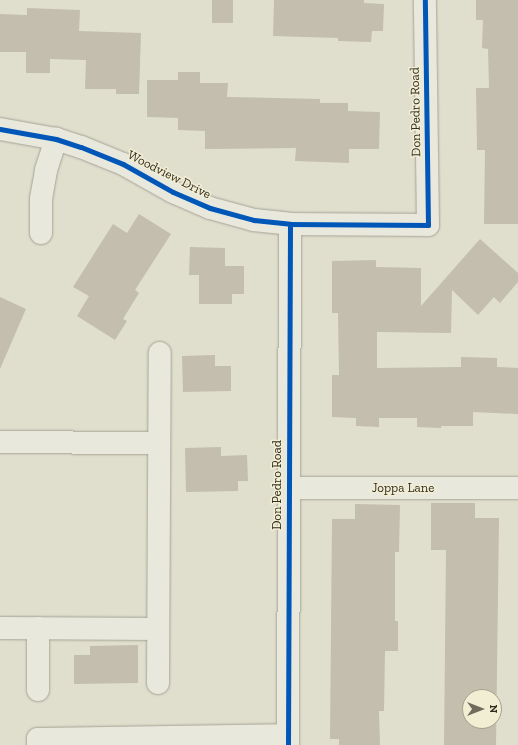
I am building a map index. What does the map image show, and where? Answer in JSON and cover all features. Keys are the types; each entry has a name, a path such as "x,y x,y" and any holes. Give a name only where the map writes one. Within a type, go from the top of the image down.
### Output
{"street":[{"name":"Don Pedro Road","path":"426,0 428,225"},
{"name":"Woodview Drive","path":"0,129 56,139 123,164 173,192 210,208 254,220 290,224 428,225"},
{"path":"41,233 41,199 46,170 56,139"},
{"name":"Don Pedro Road","path":"288,740 290,224"},
{"path":"158,683 158,443 160,353"},
{"path":"0,442 158,443"},
{"name":"Joppa Lane","path":"288,488 518,488"},
{"path":"0,628 158,629"},
{"path":"38,628 38,690"},
{"path":"38,742 288,740"}],"building":[{"path":"212,0 233,0 233,23 212,23"},
{"path":"274,0 364,0 364,3 384,4 383,31 372,31 371,42 338,41 338,38 273,36"},
{"path":"476,0 518,0 518,224 484,224 485,150 477,150 476,88 489,88 488,49 482,48 483,20 476,20"},
{"path":"27,8 80,10 79,31 141,33 139,94 116,94 116,89 85,89 86,60 50,59 50,73 26,73 26,52 0,52 0,14 27,15"},
{"path":"178,72 200,72 200,83 228,83 227,97 320,99 320,103 348,103 348,111 380,112 379,149 349,149 349,163 295,161 296,148 205,149 205,131 178,130 178,118 147,117 147,80 178,80"},
{"path":"139,214 171,234 135,290 139,293 123,319 127,321 115,340 77,316 89,296 73,287 113,224 127,233"},
{"path":"480,239 518,273 518,282 500,303 494,297 478,315 452,290 451,333 377,332 377,368 461,367 461,357 497,358 497,367 518,368 518,414 473,412 473,426 441,426 441,428 417,427 417,418 379,418 379,427 356,426 356,418 332,417 332,375 339,375 338,313 332,313 332,261 376,260 376,267 421,268 421,306"},
{"path":"190,247 225,248 225,266 244,266 244,294 232,294 232,304 199,304 199,275 189,275"},
{"path":"0,297 26,309 0,369"},
{"path":"215,355 215,366 231,366 231,391 183,392 182,356"},
{"path":"221,447 221,456 247,455 248,481 238,481 238,491 186,492 185,448"},
{"path":"431,503 475,503 475,518 499,518 497,689 462,689 462,729 496,729 496,745 444,745 446,550 431,550"},
{"path":"355,504 400,505 399,552 395,552 395,621 398,621 398,651 385,651 384,711 379,711 380,745 339,745 339,739 330,739 332,519 355,519"},
{"path":"138,645 138,683 74,684 74,655 90,655 90,646"}],"cycle path":[{"path":"0,129 56,139 81,147 123,164 173,192 210,208 254,220 290,224 428,225 425,0"},
{"path":"288,745 290,224"}]}
